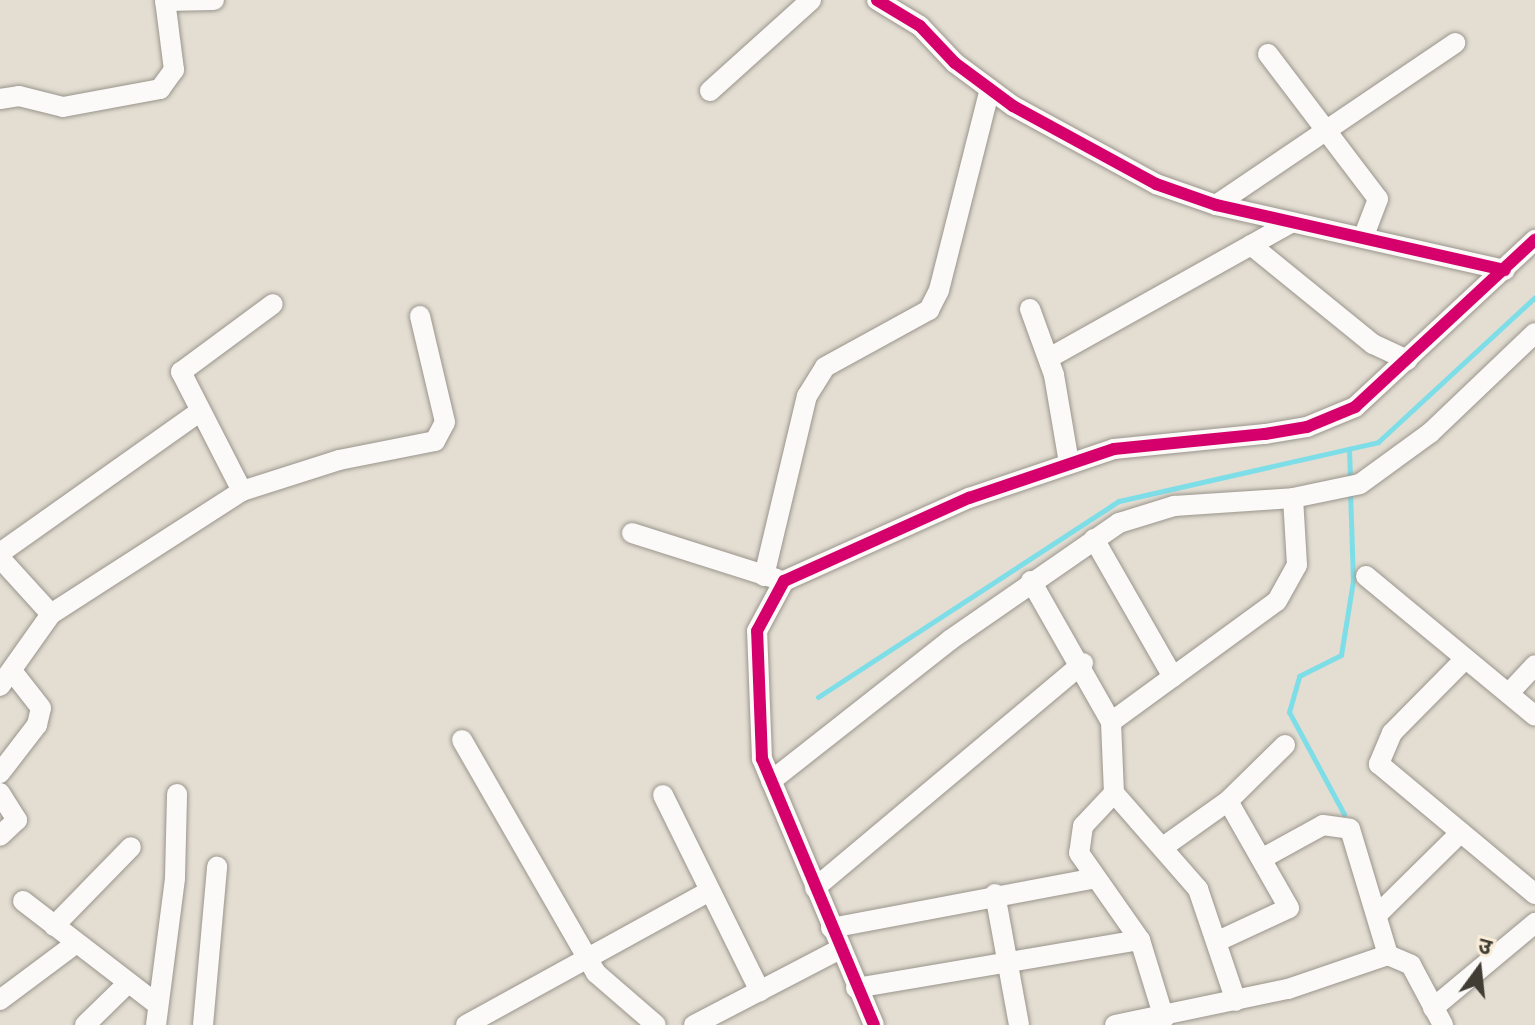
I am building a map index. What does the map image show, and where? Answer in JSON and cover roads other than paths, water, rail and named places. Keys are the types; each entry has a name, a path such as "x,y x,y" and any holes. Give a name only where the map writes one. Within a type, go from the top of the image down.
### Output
{"street":[{"path":"0,99 19,96 63,107 160,89 174,70 165,0 214,0"},
{"path":"710,91 811,0"},
{"path":"877,0 920,26 990,89 1111,161 1216,205 1505,270"},
{"path":"1216,205 1455,43"},
{"path":"1268,54 1378,199 1364,236"},
{"path":"874,1025 762,759 754,661 757,631 774,579 807,396 825,367 929,310 939,290 990,89"},
{"path":"1049,358 1292,222"},
{"path":"632,533 774,579 941,510 1069,463 1154,442 1307,427 1355,407 1535,240"},
{"path":"1251,245 1373,344 1408,360"},
{"path":"242,491 183,384 184,365 273,304"},
{"path":"1030,309 1049,358 1069,463"},
{"path":"0,773 37,725 41,708 6,678 51,614 242,491 443,434 445,422 420,316"},
{"path":"771,781 1031,581 1119,523 1174,506 1293,498 1360,484 1430,433 1535,333"},
{"path":"51,614 0,556 199,412"},
{"path":"1111,722 1277,601 1291,581 1299,533 1293,498"},
{"path":"1094,539 1173,677"},
{"path":"1366,576 1535,716"},
{"path":"1031,581 1083,663 1111,722 1114,793 1077,837 1095,878 1140,940 1164,1018"},
{"path":"1464,660 1392,733 1379,764 1535,894"},
{"path":"815,888 1083,663"},
{"path":"1509,693 1535,665"},
{"path":"462,740 543,872 585,957 634,1018 656,1025"},
{"path":"1166,845 1228,801 1285,745"},
{"path":"0,793 17,820 0,836"},
{"path":"1114,793 1166,845 1198,889 1236,1001"},
{"path":"157,1015 175,878 177,794"},
{"path":"663,795 760,991"},
{"path":"1218,941 1289,908 1228,801"},
{"path":"1263,858 1339,822 1350,829 1379,913 1388,955"},
{"path":"1379,913 1461,832"},
{"path":"54,926 131,847"},
{"path":"203,1025 217,867"},
{"path":"831,928 995,894 1095,878"},
{"path":"466,1025 710,891"},
{"path":"995,894 1019,1025"},
{"path":"23,901 157,1015"},
{"path":"1115,1025 1211,1016 1236,1001 1388,955 1411,965 1438,1017 1535,923"},
{"path":"856,988 1140,940"},
{"path":"0,1000 75,944"},
{"path":"694,1025 840,949"},
{"path":"85,1025 125,986"}],"waterway":[{"path":"818,697 1119,501 1378,442 1535,297"},
{"path":"1349,449 1350,480"},
{"path":"1344,814 1289,712 1299,676 1341,655 1353,581 1350,490"}]}
